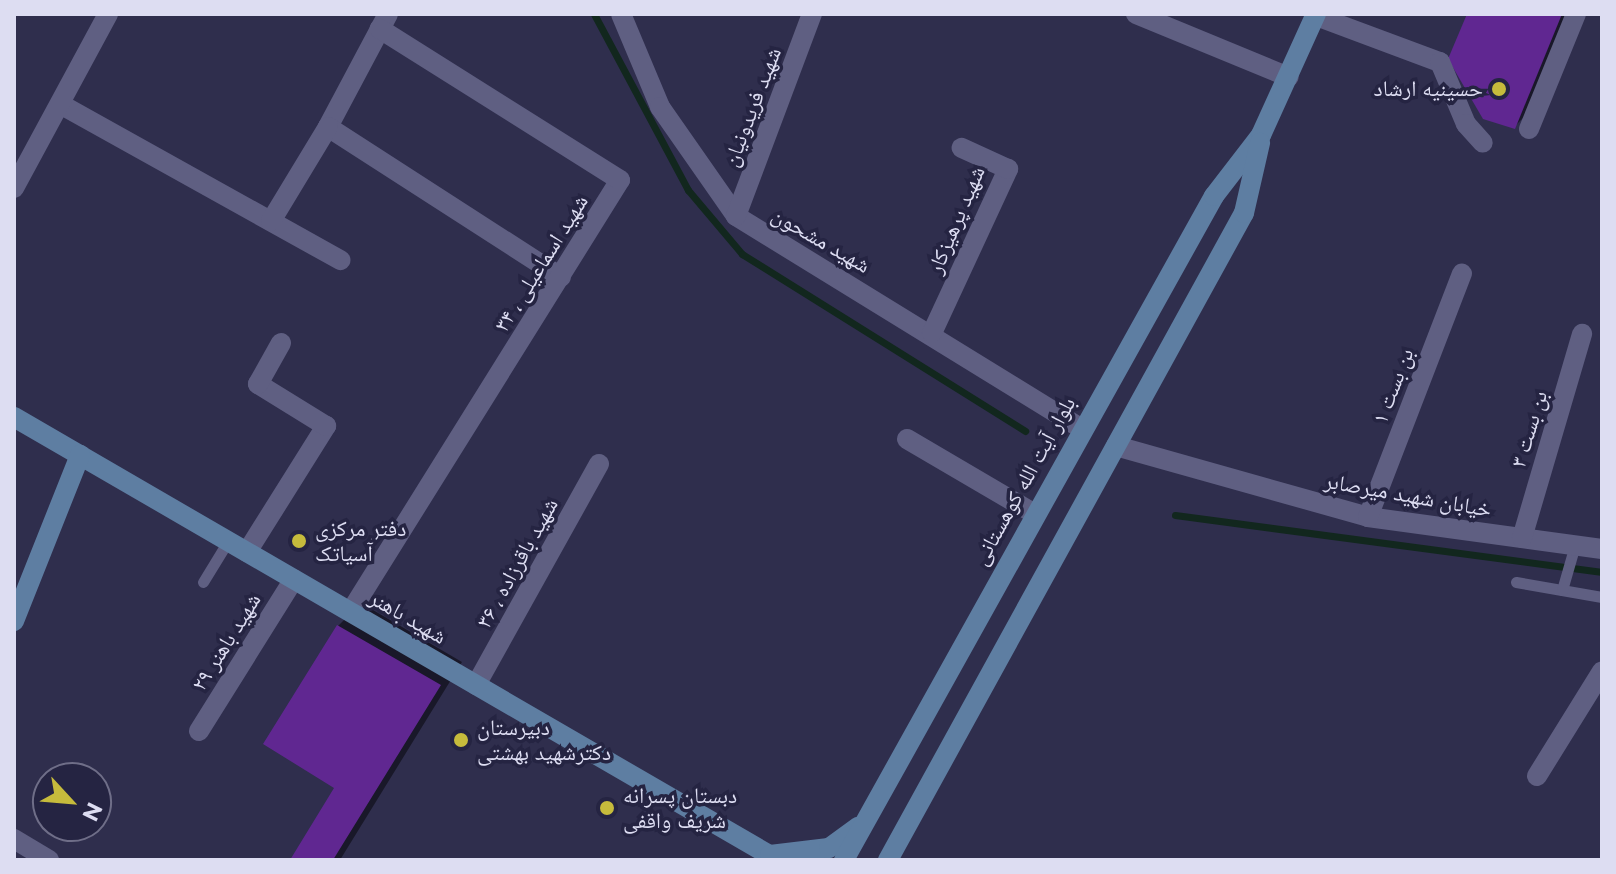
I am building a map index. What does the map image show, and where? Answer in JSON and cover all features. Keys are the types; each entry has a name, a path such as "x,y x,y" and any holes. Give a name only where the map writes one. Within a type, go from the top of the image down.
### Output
{"main road":[{"name":"بلوار آیت الله کوهستانی","path":"844,860 1080,428 1214,196 1261,135 1316,15"},
{"name":"بلوار آیت الله کوهستانی","path":"888,860 1244,213 1261,135"},
{"path":"1214,196 1234,194 1244,213"},
{"name":"شهید باهنر","path":"14,417 774,858"},
{"path":"14,621 80,455"},
{"path":"774,858 829,848 866,818"},
{"path":"900,838 900,860"}],"street":[{"path":"14,188 108,14"},
{"name":"شهید مشحون","path":"621,14 660,107 736,216 932,333 1080,428"},
{"name":"شهید فریدونیان","path":"736,216 812,14"},
{"path":"1136,14 1289,77"},
{"path":"1529,129 1576,14"},
{"path":"1316,15 1440,62 1466,124 1483,143"},
{"path":"271,221 328,127 384,21"},
{"name":"شهید اسماعیلی ، ۳۴","path":"351,611 620,180 384,21"},
{"path":"60,104 340,260"},
{"path":"328,127 561,277"},
{"name":"شهید پرهیزکار","path":"932,333 1008,169 962,148"},
{"name":"بن بست ۱","path":"1368,517 1462,273"},
{"name":"بن بست ۳","path":"1522,538 1582,334"},
{"path":"247,552 326,426 258,384 281,343"},
{"path":"907,439 1033,513"},
{"name":"خیابان شهید میرصابر","path":"1116,446 1368,517 1602,549"},
{"name":"شهید باقرزاده ، ۳۶","path":"476,685 599,464"},
{"name":"شهید باهنر ۲۹","path":"199,731 294,579"},
{"path":"1537,776 1602,671"},
{"path":"14,839 49,860"}],"lane":[{"path":"203,582 228,541"},
{"path":"1562,590 1575,545"},
{"path":"1516,582 1602,597"}],"building":[{"name":"حسینیه ارشاد","path":"1467,14 1562,14 1515,129 1483,119 1448,59"},
{"path":"337,625 441,685 333,860 290,860 334,788 263,744"}],"waterway":[{"path":"594,14 688,190 742,254 1025,431"},
{"path":"1175,515 1602,572"}],"place":[{"name":"حسینیه ارشاد","path":"1499,89"},
{"name":"دفتر مرکزی آسیاتک","path":"299,541"},
{"name":"دبیرستان دکترشهید بهشتی","path":"461,740"},
{"name":"دبستان پسرانه شریف واقفی","path":"607,808"}]}
